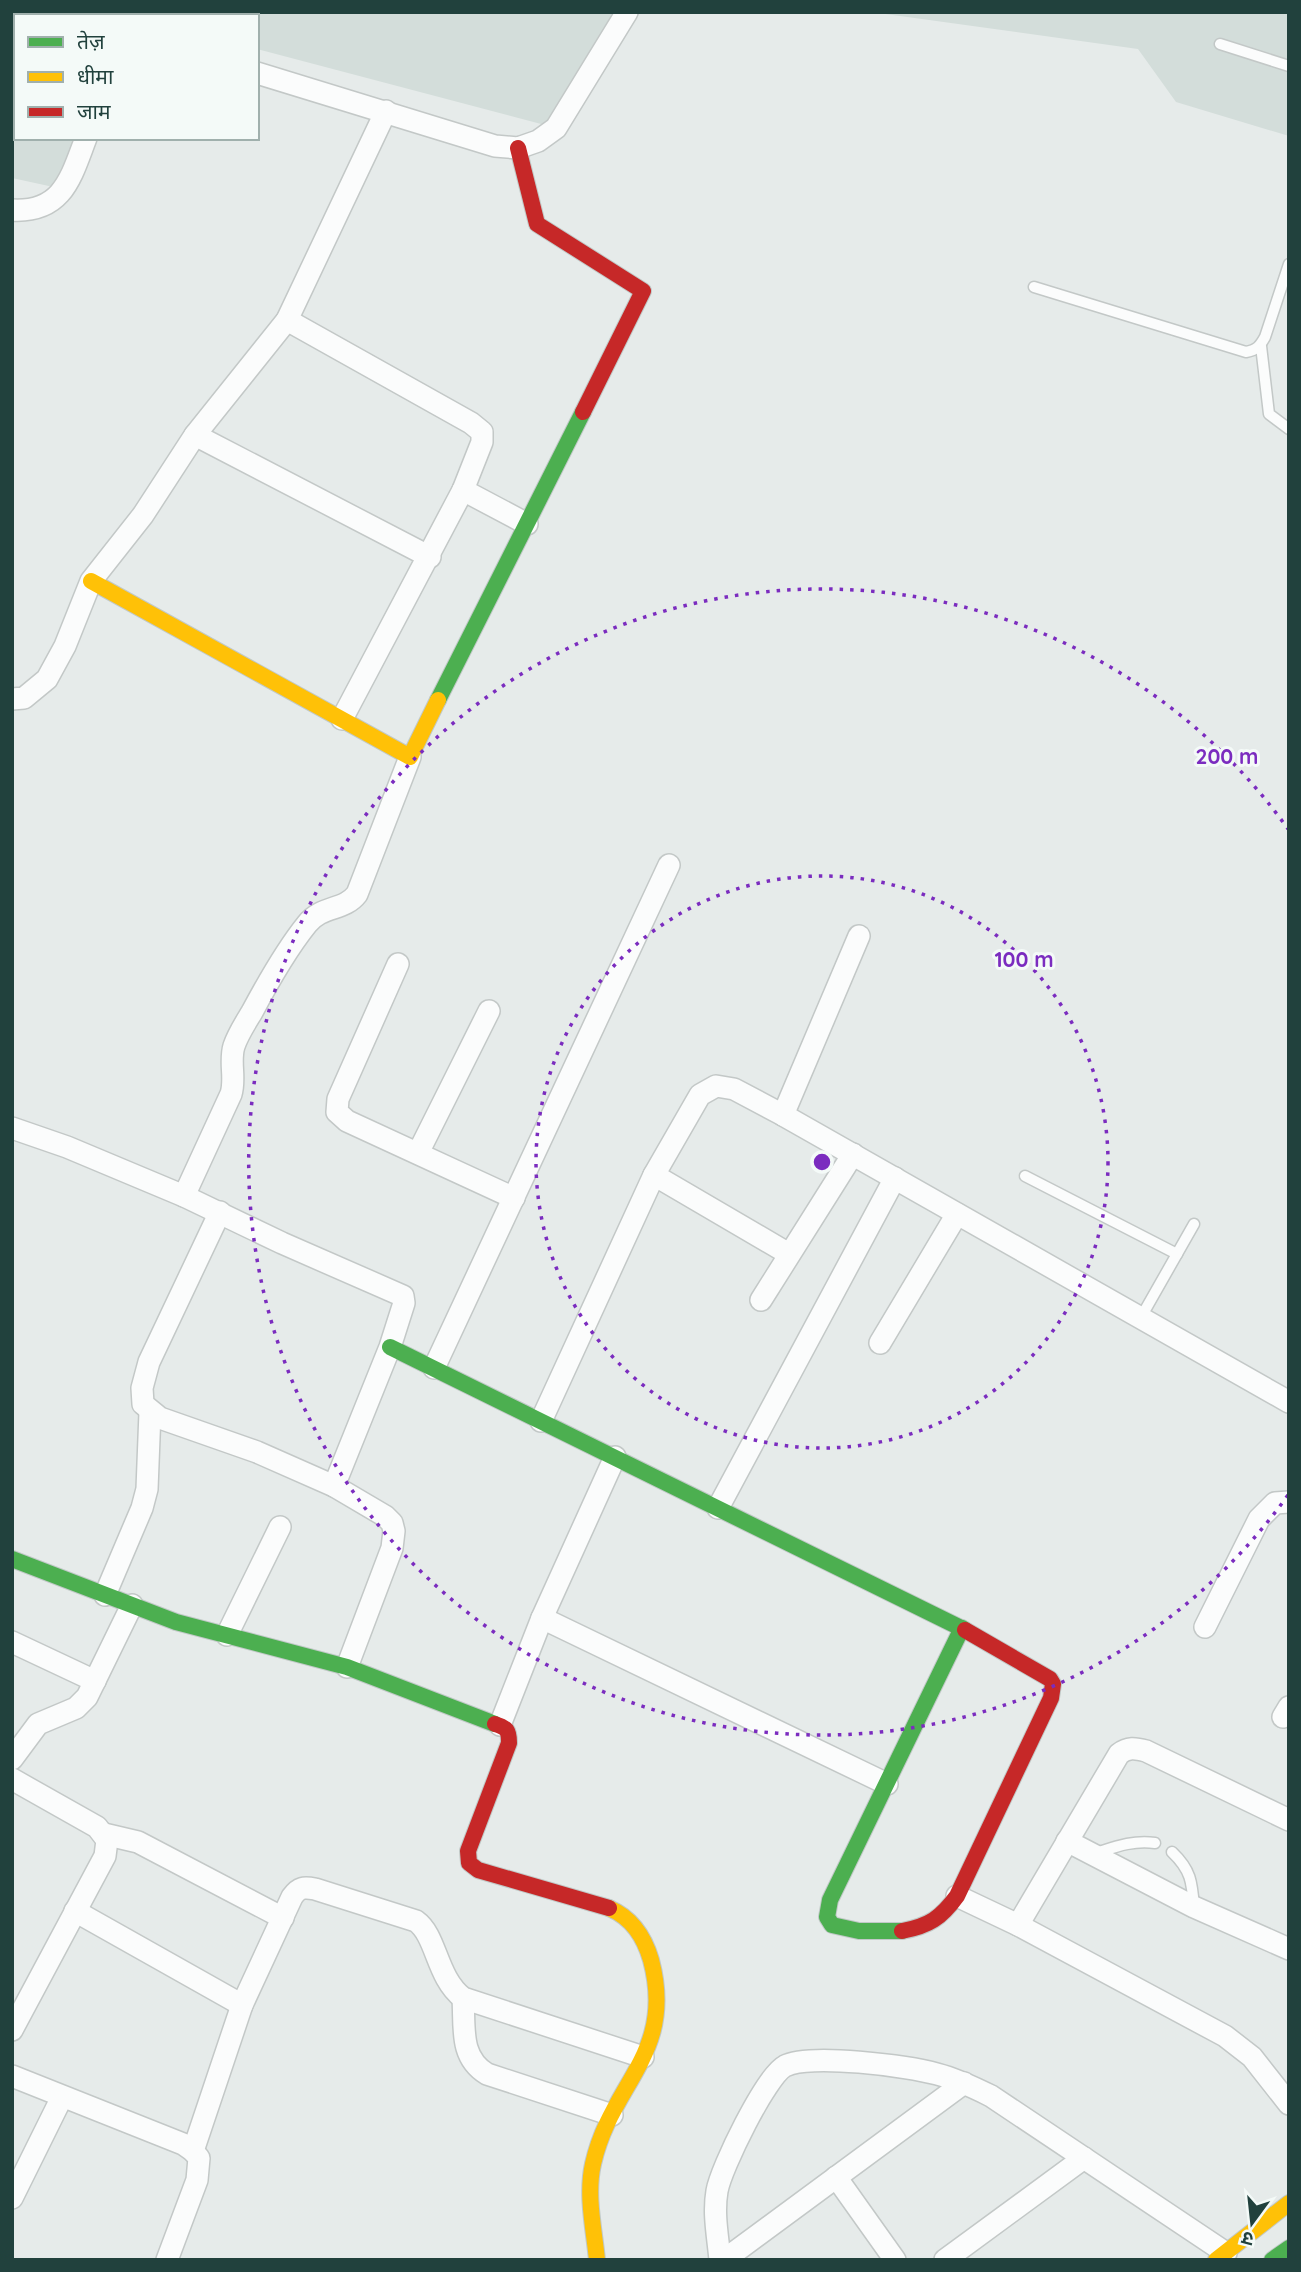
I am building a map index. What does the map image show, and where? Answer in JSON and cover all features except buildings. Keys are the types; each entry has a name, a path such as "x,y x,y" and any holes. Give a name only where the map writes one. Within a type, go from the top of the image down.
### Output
{"street":[{"path":"259,74 386,111 468,139 518,148 538,141 556,128 627,12"},
{"path":"12,699 24,698 47,679 65,646 91,581 143,515 195,435 287,320 386,111"},
{"path":"12,210 34,209 48,204 61,193 71,178 85,140"},
{"path":"184,1196 234,1085 232,1058 235,1043 265,987 308,923 321,911 348,903 357,894 410,757 643,291 537,224 518,148"},
{"path":"287,320 482,432 482,442 463,490 430,557 342,719"},
{"path":"195,435 430,557"},
{"path":"463,490 527,524"},
{"path":"91,581 410,757"},
{"path":"434,1368 669,865"},
{"path":"783,1115 859,936"},
{"path":"398,964 336,1107 340,1116 513,1198"},
{"path":"418,1153 489,1011"},
{"path":"541,1421 654,1175 701,1095 716,1086 734,1089 783,1115 1289,1402"},
{"path":"12,1128 68,1147 184,1196 403,1296 403,1307 390,1346 334,1486"},
{"path":"761,1300 853,1154"},
{"path":"654,1175 789,1254"},
{"path":"718,1508 895,1178"},
{"path":"220,1212 149,1363 143,1404 160,1418 257,1452 334,1486 385,1516 392,1523 392,1548 346,1667"},
{"path":"880,1343 957,1214"},
{"path":"390,1346 962,1628 1050,1679 1053,1690 1051,1698 957,1896 944,1914 909,1930 883,1933 839,1928 828,1921 830,1900 962,1628"},
{"path":"105,1595 142,1508 147,1489 150,1412"},
{"path":"500,1725 542,1618 615,1457"},
{"path":"1205,1627 1259,1519 1275,1503 1289,1502"},
{"path":"227,1635 280,1527"},
{"path":"12,1559 176,1622 346,1667 500,1725 509,1732 509,1743 468,1851 469,1863 478,1870 615,1911 630,1921 644,1942 659,1986 659,2020 612,2115 592,2166 597,2260"},
{"path":"12,1759 38,1724 76,1708 88,1697 132,1605"},
{"path":"542,1618 887,1784"},
{"path":"12,1642 95,1681"},
{"path":"1018,1925 1124,1749 1146,1751 1289,1820"},
{"path":"12,1780 97,1827 107,1840 105,1856 12,2030"},
{"path":"104,1834 138,1842 283,1918"},
{"path":"1067,1841 1194,1907 1289,1949"},
{"path":"193,2151 242,2005 292,1896 303,1887 416,1921 427,1932 448,1982 463,1997 643,2057"},
{"path":"957,1896 1018,1925 1224,2036 1252,2057 1289,2104"},
{"path":"75,1911 242,2005"},
{"path":"463,1997 466,2049 476,2067 487,2074 612,2115"},
{"path":"964,2082 722,2260 716,2204 723,2171 769,2083 784,2066 792,2062 849,2062 905,2067 964,2082 991,2096 1083,2158 1221,2256 1286,2209"},
{"path":"12,2076 183,2144 199,2158 197,2180 167,2260"},
{"path":"12,2198 62,2097"},
{"path":"945,2260 1083,2158"},
{"path":"836,2177 895,2260"},
{"path":"1272,2260 1289,2248"}],"lane":[{"path":"1220,44 1289,66"},
{"path":"1289,264 1261,346 1269,414 1289,429"},
{"path":"1034,287 1239,351 1255,351 1261,346"},
{"path":"1026,1176 1177,1254"},
{"path":"1140,1319 1194,1224"},
{"path":"1093,1854 1123,1844 1140,1841 1155,1843"},
{"path":"1172,1852 1185,1864 1190,1874 1194,1907"}],"shaded area":[{"path":"12,12 613,12 560,129 259,50 259,14 14,14 14,140 86,140 58,188 12,178"},
{"path":"871,12 1289,12 1289,136 1176,102 1138,49"}],"traffic: fast":[{"path":"438,700 583,412"},
{"path":"390,1347 965,1630"},
{"path":"12,1559 176,1622 347,1667 495,1724"},
{"path":"902,1931 859,1931 832,1925 827,1917 830,1900 962,1628"},
{"path":"1272,2260 1289,2248"}],"traffic: slow":[{"path":"91,581 410,757 438,700"},
{"path":"597,2260 590,2200 593,2164 613,2111 648,2044 655,2020 656,1992 651,1960 645,1943 631,1923 609,1908"},
{"path":"1216,2260 1289,2203"}],"traffic: jam":[{"path":"518,148 537,224 643,291 583,412"},
{"path":"902,1931 934,1920 957,1896 1051,1698 1053,1684 1050,1679 965,1630"},
{"path":"495,1724 506,1730 509,1743 468,1851 469,1863 478,1870 609,1908"}]}
